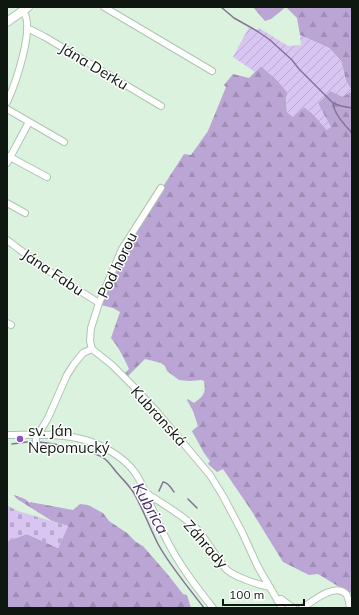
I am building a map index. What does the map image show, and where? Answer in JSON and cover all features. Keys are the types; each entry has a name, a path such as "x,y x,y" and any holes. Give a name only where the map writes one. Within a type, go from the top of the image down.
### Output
{"main road":[{"path":"7,22 26,9"}],"street":[{"path":"104,7 126,17 212,71"},
{"path":"7,102 23,56 27,28 26,9"},
{"name":"Jána Derku","path":"27,28 52,41 161,106"},
{"path":"7,109 64,142"},
{"path":"29,122 8,159 47,177"},
{"name":"Pod horou","path":"92,349 90,342 91,328 99,303 122,249 161,188"},
{"path":"7,203 25,213"},
{"name":"Jána Fabu","path":"7,240 44,268 99,303"},
{"path":"36,440 48,418 67,375 83,353 92,349"},
{"name":"Kubranská","path":"92,349 112,365 134,387 210,475 242,532 258,567 282,608"},
{"path":"7,435 36,440 60,436 73,437 92,442 112,452 131,467 146,493 171,548 184,569 213,608"},
{"name":"Záhrady","path":"146,493 187,520 197,530 228,570 256,584 270,587"},
{"path":"302,608 322,595 336,590 346,594 350,608"},
{"path":"277,600 281,599 293,608"}],"green space":[{"path":"253,7 286,7 271,19 265,21"},
{"path":"286,7 352,7 352,91 346,81 341,61 329,48 300,35 297,18"},
{"path":"249,27 256,31 259,28 288,46 301,45 300,35 329,48 341,61 346,81 352,91 343,97 330,91 318,103 331,127 327,130 313,114 304,107 293,117 287,112 286,98 288,93 277,80 262,67 255,72 233,57"},
{"path":"260,67 262,67 277,80 288,93 286,98 287,112 293,117 304,107 313,114 327,130 318,103 330,91 352,91 352,593 318,574 309,575 283,562 251,510 223,469 217,472 208,464 210,461 192,431 198,426 193,411 187,400 188,399 194,403 204,394 204,381 179,380 167,371 165,366 161,363 145,359 128,376 125,373 129,369 111,338 120,312 113,308 101,305 126,244 184,154 191,155 208,131 226,87 224,85 233,74 249,78"},
{"path":"14,495 25,499 30,503 73,510 80,504 88,505 103,513 109,521 143,546 183,594 187,595 191,608 7,608 7,541 27,534 58,548 68,526 52,521 17,499"},
{"path":"7,505 18,511 68,526 58,548 27,534 7,541"}],"waterway":[{"path":"221,7 234,18 270,40 292,60 333,103 352,108"},
{"path":"333,103 343,123 352,133"},
{"name":"Kubrica","path":"12,444 34,441"},
{"name":"Kubrica","path":"38,442 83,450 105,459 132,491 142,508 158,544 174,569 204,608"},
{"path":"159,491 163,482 165,482 174,492"},
{"path":"188,499 197,508"}],"place":[{"name":"sv. Ján Nepomucký","path":"20,439"}]}
